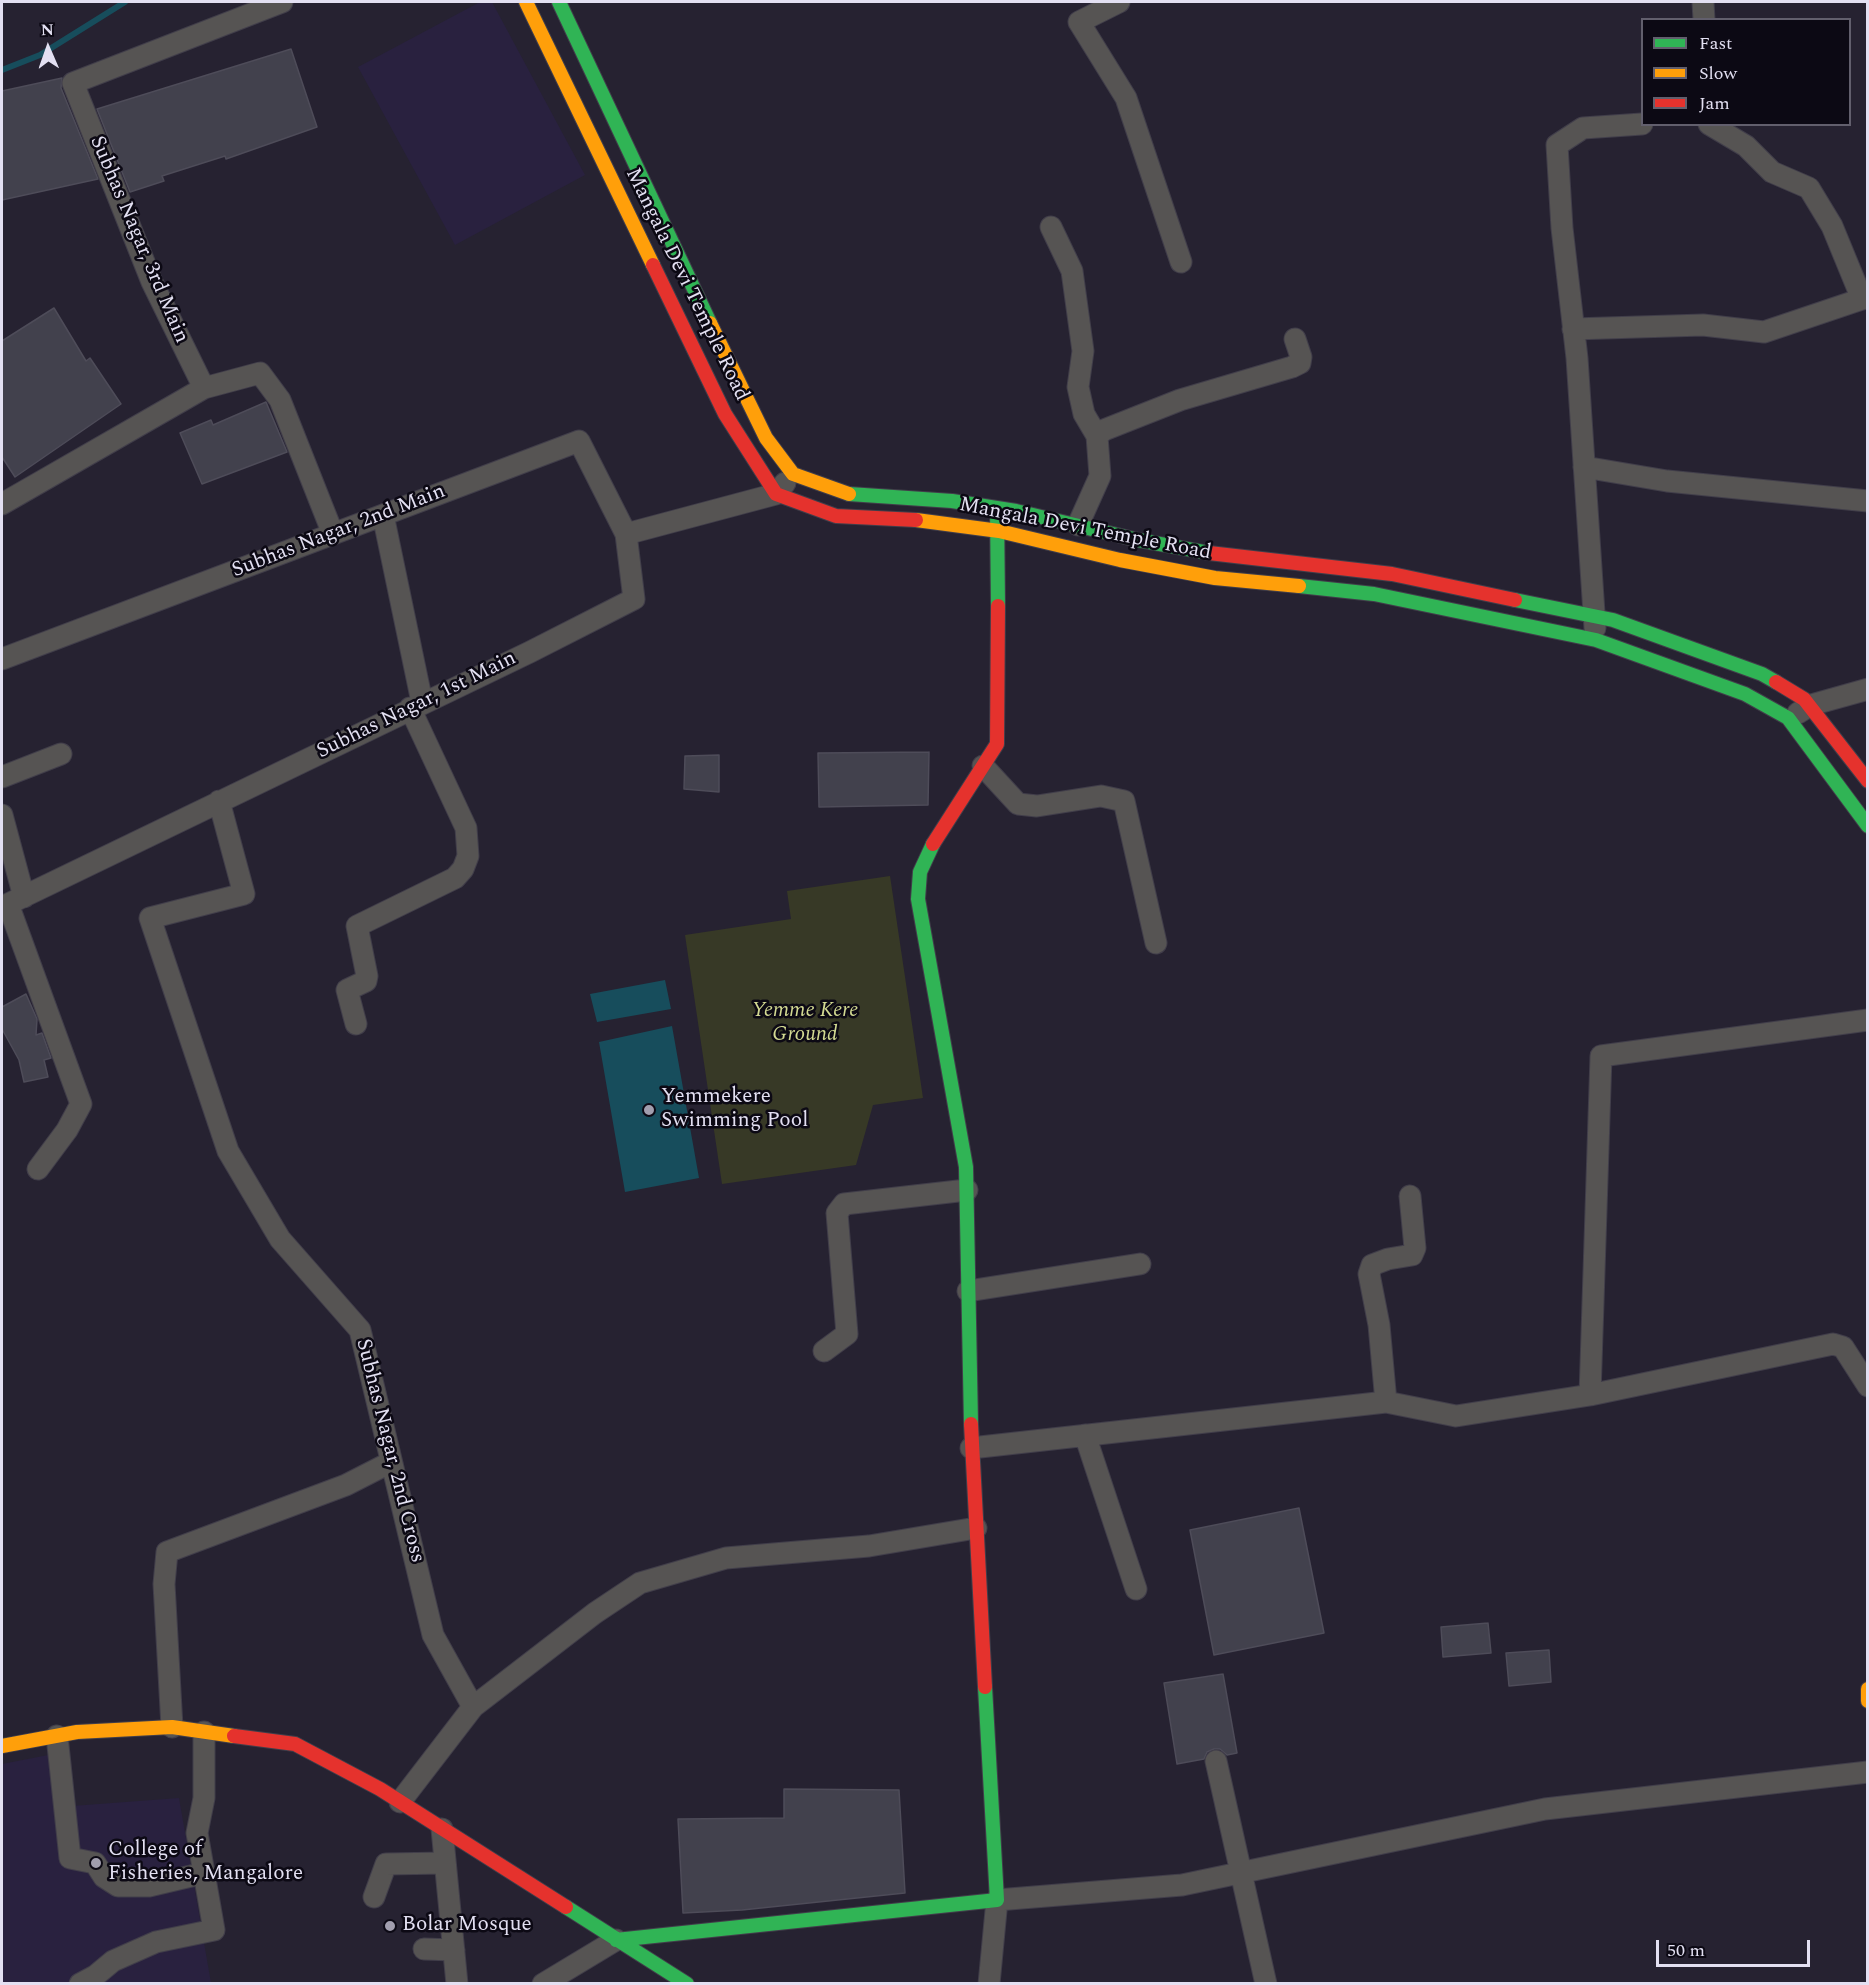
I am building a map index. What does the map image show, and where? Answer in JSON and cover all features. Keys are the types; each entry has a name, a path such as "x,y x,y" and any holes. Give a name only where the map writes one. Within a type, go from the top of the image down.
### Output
{"main road":[{"name":"Mangala Devi Temple Road","path":"525,2 725,414 776,494 836,516 934,521 999,531 1120,560 1205,576 1374,594 1596,640 1745,694 1788,718 1868,825"},
{"name":"Mangala Devi Temple Road","path":"559,2 742,394 766,438 793,474 853,495 952,501 997,508 1138,540 1233,558 1392,574 1595,616 1672,640 1762,674 1811,705 1868,781"},
{"path":"616,1940 997,1900 971,1448 966,1167 918,899 920,872 927,854 997,744 999,531 997,508"},
{"path":"1868,1689 1868,1701"},
{"path":"2,1746 77,1732 172,1727 295,1744 400,1802 687,1983"}],"street":[{"name":"Subhas Nagar, 3rd Main","path":"204,388 152,282 73,83 282,2"},
{"path":"1119,2 1078,22 1126,98 1182,262"},
{"path":"1703,2 1704,18"},
{"path":"1596,640 1557,145 1583,128 1641,124"},
{"path":"1573,329 1703,325 1764,332 1865,298 1832,226 1809,188 1772,172 1746,147 1712,126"},
{"path":"1051,227 1072,270 1083,351 1078,387 1084,414 1097,436 1100,476 1078,525"},
{"path":"1097,436 1104,429 1180,400 1292,367 1300,363 1301,357 1296,339"},
{"path":"2,503 204,388 260,373 280,400 333,534"},
{"name":"Subhas Nagar, 2nd Main","path":"2,659 579,441 626,534"},
{"path":"1584,467 1667,481 1868,501"},
{"path":"626,534 776,494 793,474"},
{"path":"356,1023 347,990 366,981 367,976 357,926 455,878 463,868 468,856 469,845 466,828 416,705 383,515"},
{"name":"Subhas Nagar, 1st Main","path":"11,902 530,652 634,598 626,534"},
{"path":"1788,718 1811,705 1868,689"},
{"path":"2,777 61,754"},
{"path":"983,766 1018,804 1037,806 1101,796 1124,801 1156,944"},
{"name":"Subhas Nagar, 2nd Cross","path":"219,801 244,894 150,918 228,1151 280,1239 360,1330 433,1635 472,1707"},
{"path":"2,815 11,902 81,1104 67,1130 38,1168"},
{"path":"1590,1395 1601,1056 1868,1020"},
{"path":"824,1351 847,1334 837,1213 844,1204 967,1190"},
{"path":"1386,1402 1379,1325 1369,1274 1372,1265 1388,1259 1412,1256 1416,1248 1410,1196"},
{"path":"968,1291 1140,1264"},
{"path":"971,1448 1386,1402 1456,1416 1590,1395 1833,1344 1843,1347 1868,1386"},
{"path":"1085,1435 1136,1589"},
{"path":"172,1727 164,1584 167,1552 346,1485 392,1462"},
{"path":"400,1802 472,1707 595,1613 640,1583 726,1558 869,1546 976,1527"},
{"path":"80,1983 95,1976 113,1961 156,1942 214,1929 197,1833 204,1798 204,1732"},
{"path":"57,1736 70,1858 95,1863 104,1878 118,1886 149,1886 204,1873"},
{"path":"1216,1761 1266,1983"},
{"path":"989,1983 997,1900 1182,1886 1545,1809 1868,1772"},
{"path":"442,1829 457,1983"},
{"path":"374,1897 386,1864 445,1863"},
{"path":"543,1983 616,1940"},
{"path":"424,1949 454,1950"}],"shaded area":[{"path":"480,2 492,2 585,175 455,245 358,67"},
{"name":"College of Fisheries, Mangalore","path":"69,1751 72,1806 179,1798 211,1983 2,1984 2,1764"}],"green space":[{"name":"Yemme Kere Ground","path":"890,876 923,1098 873,1105 856,1165 722,1184 685,935 791,919 787,891"}],"water":[{"path":"665,980 671,1009 597,1022 590,994"},
{"name":"Yemmekere Swimming Pool","path":"672,1026 699,1178 625,1192 599,1042"}],"building":[{"path":"291,49 317,127 226,159 225,156 162,176 164,181 130,192 97,109"},
{"path":"62,78 61,88 98,179 2,200 2,91"},
{"path":"54,308 86,361 90,358 121,404 15,477 2,457 2,341"},
{"path":"266,402 287,452 202,484 180,433 211,420 213,425"},
{"path":"929,752 928,805 819,807 818,753"},
{"path":"719,755 719,792 684,789 685,756"},
{"path":"26,994 37,1019 36,1035 42,1033 51,1058 44,1060 48,1077 24,1082 19,1060 2,1029 2,1007"},
{"path":"1299,1508 1324,1633 1214,1655 1190,1530"},
{"path":"1488,1623 1491,1653 1443,1657 1441,1627"},
{"path":"1549,1650 1551,1682 1509,1686 1506,1653"},
{"path":"1223,1674 1237,1753 1227,1755 1220,1749 1214,1749 1207,1752 1204,1759 1177,1764 1164,1683"},
{"path":"784,1789 899,1790 905,1893 742,1910 683,1913 678,1819 784,1818"}],"waterway":[{"path":"2,70 40,55 125,2"}],"traffic: fast":[{"path":"559,2 710,323"},
{"path":"849,494 952,501 1016,511 1138,540 1209,553"},
{"path":"997,508 998,606"},
{"path":"1299,586 1374,594 1596,640 1745,694 1788,718 1868,826"},
{"path":"1515,600 1613,620 1762,674 1776,682"},
{"path":"933,844 920,872 918,899 966,1167 971,1424"},
{"path":"616,1940 997,1900 985,1687"},
{"path":"566,1907 687,1984"}],"traffic: slow":[{"path":"526,2 653,265"},
{"path":"710,323 766,438 793,474 849,494"},
{"path":"916,520 999,531 1120,560 1215,578 1299,586"},
{"path":"1868,1689 1868,1701"},
{"path":"2,1746 77,1732 172,1727 234,1736"}],"traffic: jam":[{"path":"653,265 725,414 776,494 836,516 916,520"},
{"path":"1209,553 1392,574 1515,600"},
{"path":"933,844 997,744 998,606"},
{"path":"1776,682 1804,699 1868,781"},
{"path":"971,1424 985,1687"},
{"path":"234,1736 295,1744 380,1789 566,1907"}],"place":[{"name":"Yemmekere Swimming Pool","path":"649,1110"},
{"name":"College of Fisheries, Mangalore","path":"96,1863"},
{"name":"Bolar Mosque","path":"390,1926"}]}
